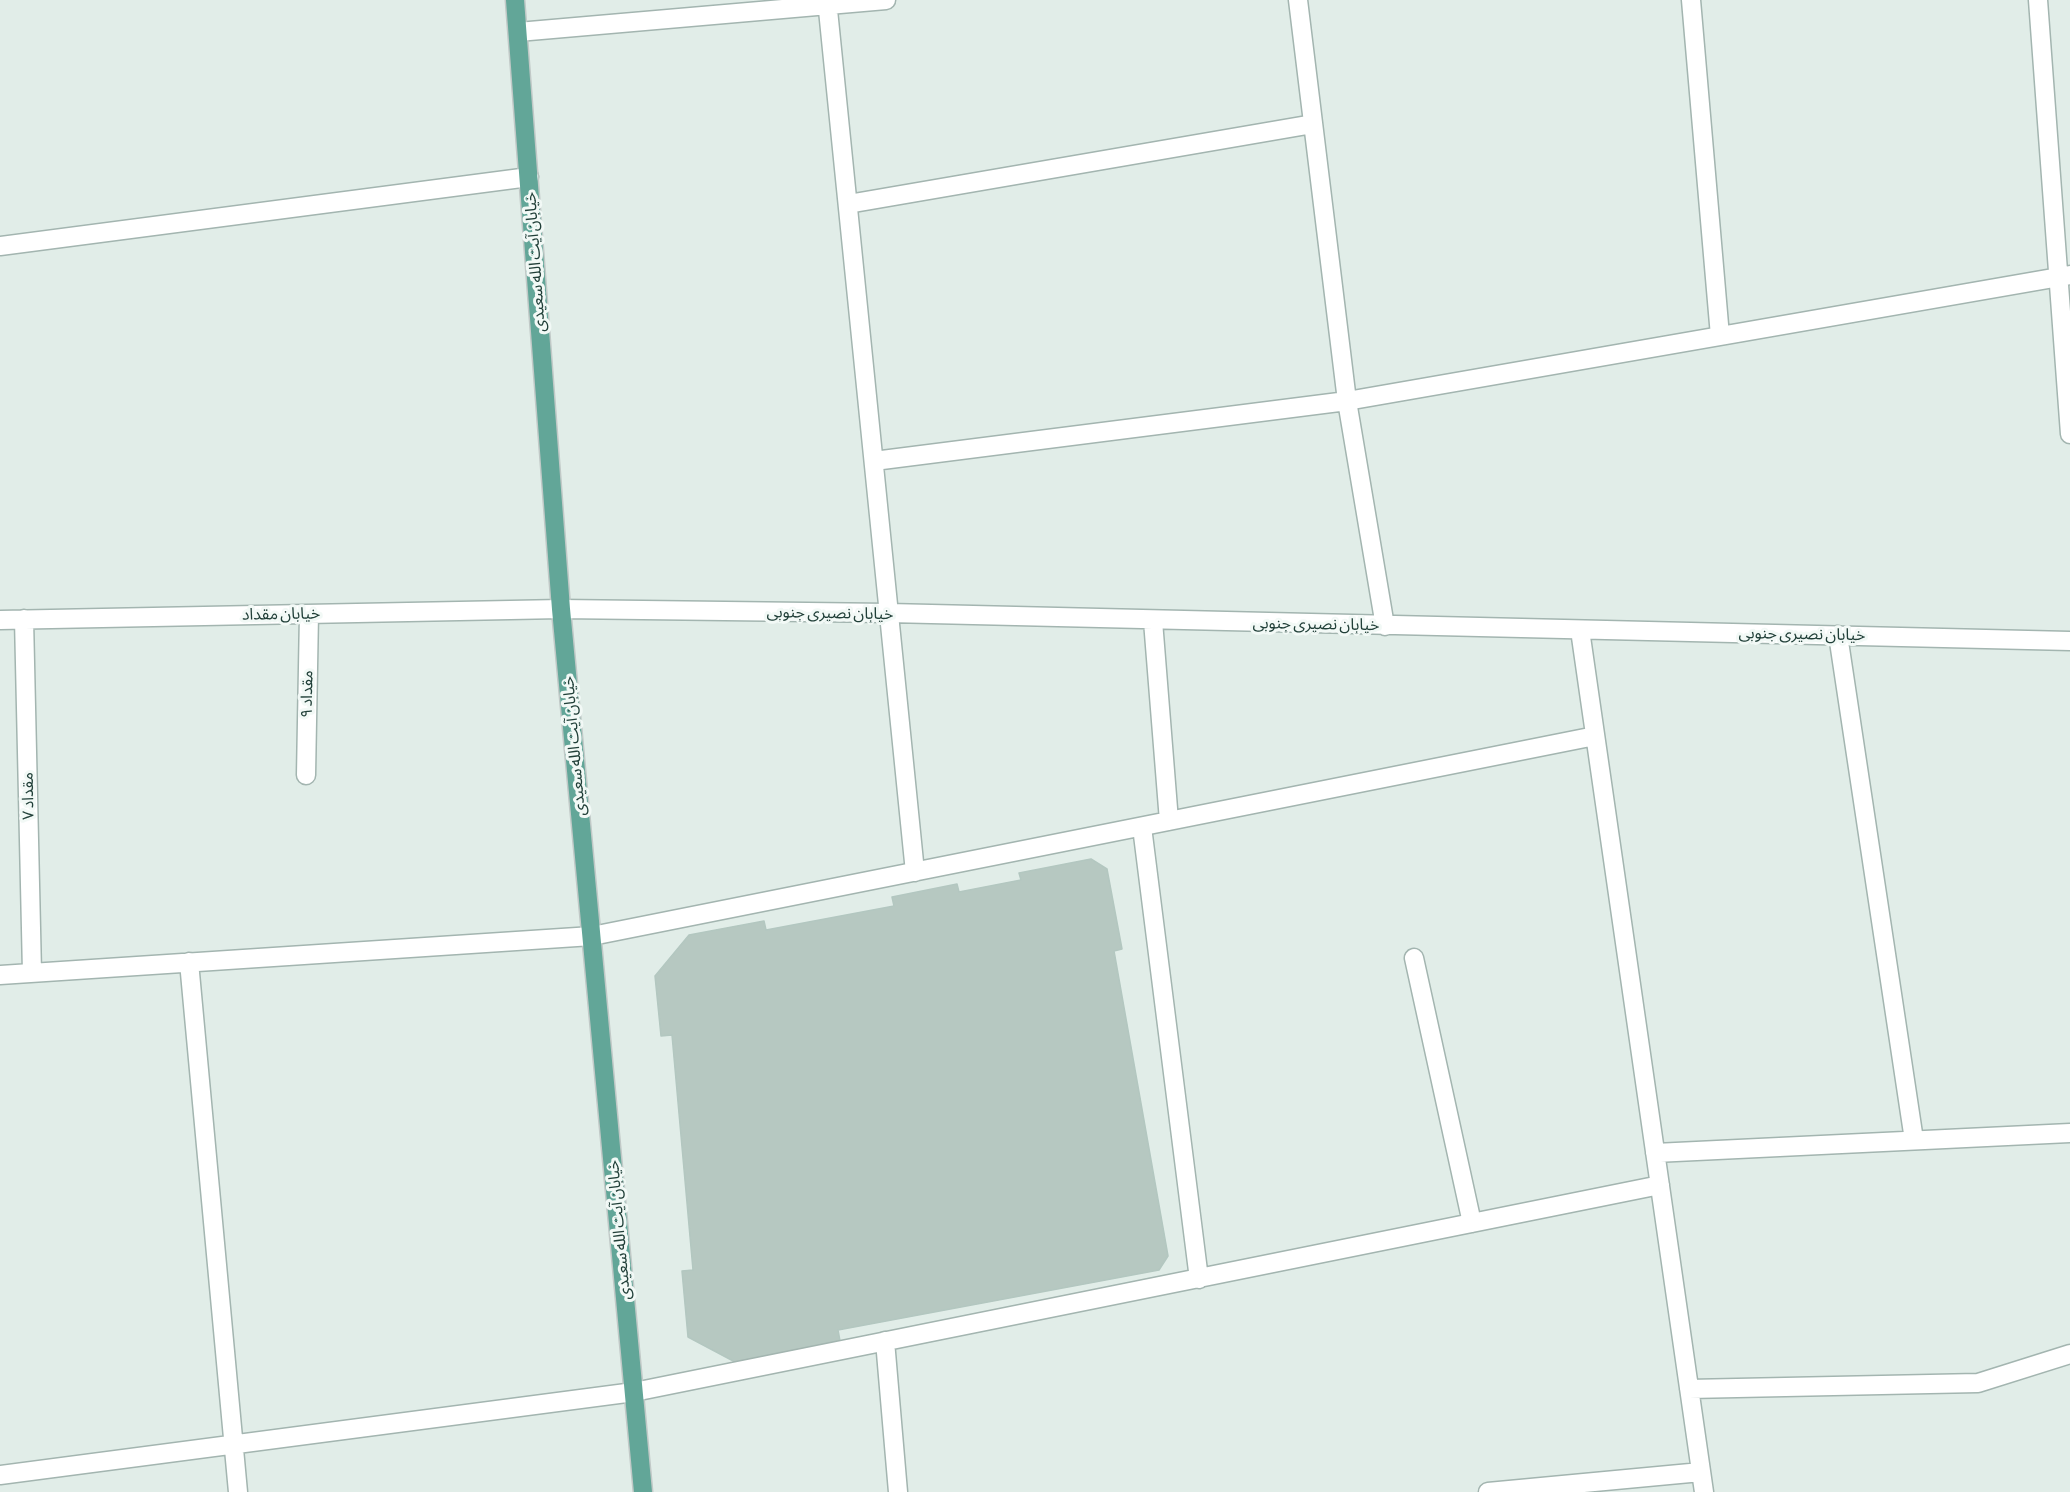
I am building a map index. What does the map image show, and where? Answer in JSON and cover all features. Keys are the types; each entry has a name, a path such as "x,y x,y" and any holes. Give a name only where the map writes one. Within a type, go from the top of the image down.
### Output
{"main road":[{"name":"خیابان آیت الله سعیدی","path":"515,0 561,609 643,1492"}],"street":[{"path":"518,32 828,2 886,0"},
{"path":"1298,0 1347,400 1385,626"},
{"path":"1691,0 1720,336"},
{"path":"2038,0 2064,276 2070,434"},
{"path":"828,2 915,872"},
{"path":"848,204 1313,124"},
{"path":"0,246 529,177"},
{"path":"874,461 1347,400 2064,276"},
{"name":"خیابان نصیری جنوبی","path":"561,609 889,613 2070,641"},
{"name":"خیابان مقداد","path":"0,620 561,609"},
{"name":"مقداد ۹","path":"306,775 309,614"},
{"name":"۷ مقداد","path":"24,620 32,973"},
{"path":"1153,621 1169,821"},
{"path":"1580,630 1704,1492"},
{"path":"1838,634 1914,1140"},
{"path":"0,975 592,936 1595,736"},
{"path":"1142,827 1199,1279"},
{"path":"1414,958 1472,1223"},
{"path":"189,962 238,1492"},
{"path":"1655,1154 2070,1133"},
{"path":"0,1475 634,1392 1660,1185"},
{"path":"885,1341 898,1492"},
{"path":"1689,1389 1978,1383 2070,1354"},
{"path":"1488,1492 1701,1472"}],"building":[{"path":"1091,859 1107,869 1122,949 1114,951 1168,1256 1159,1270 838,1330 840,1341 737,1363 688,1337 682,1271 693,1270 672,1035 661,1036 655,976 689,935 764,921 766,930 894,906 892,897 957,884 959,892 1021,880 1019,873"}]}
